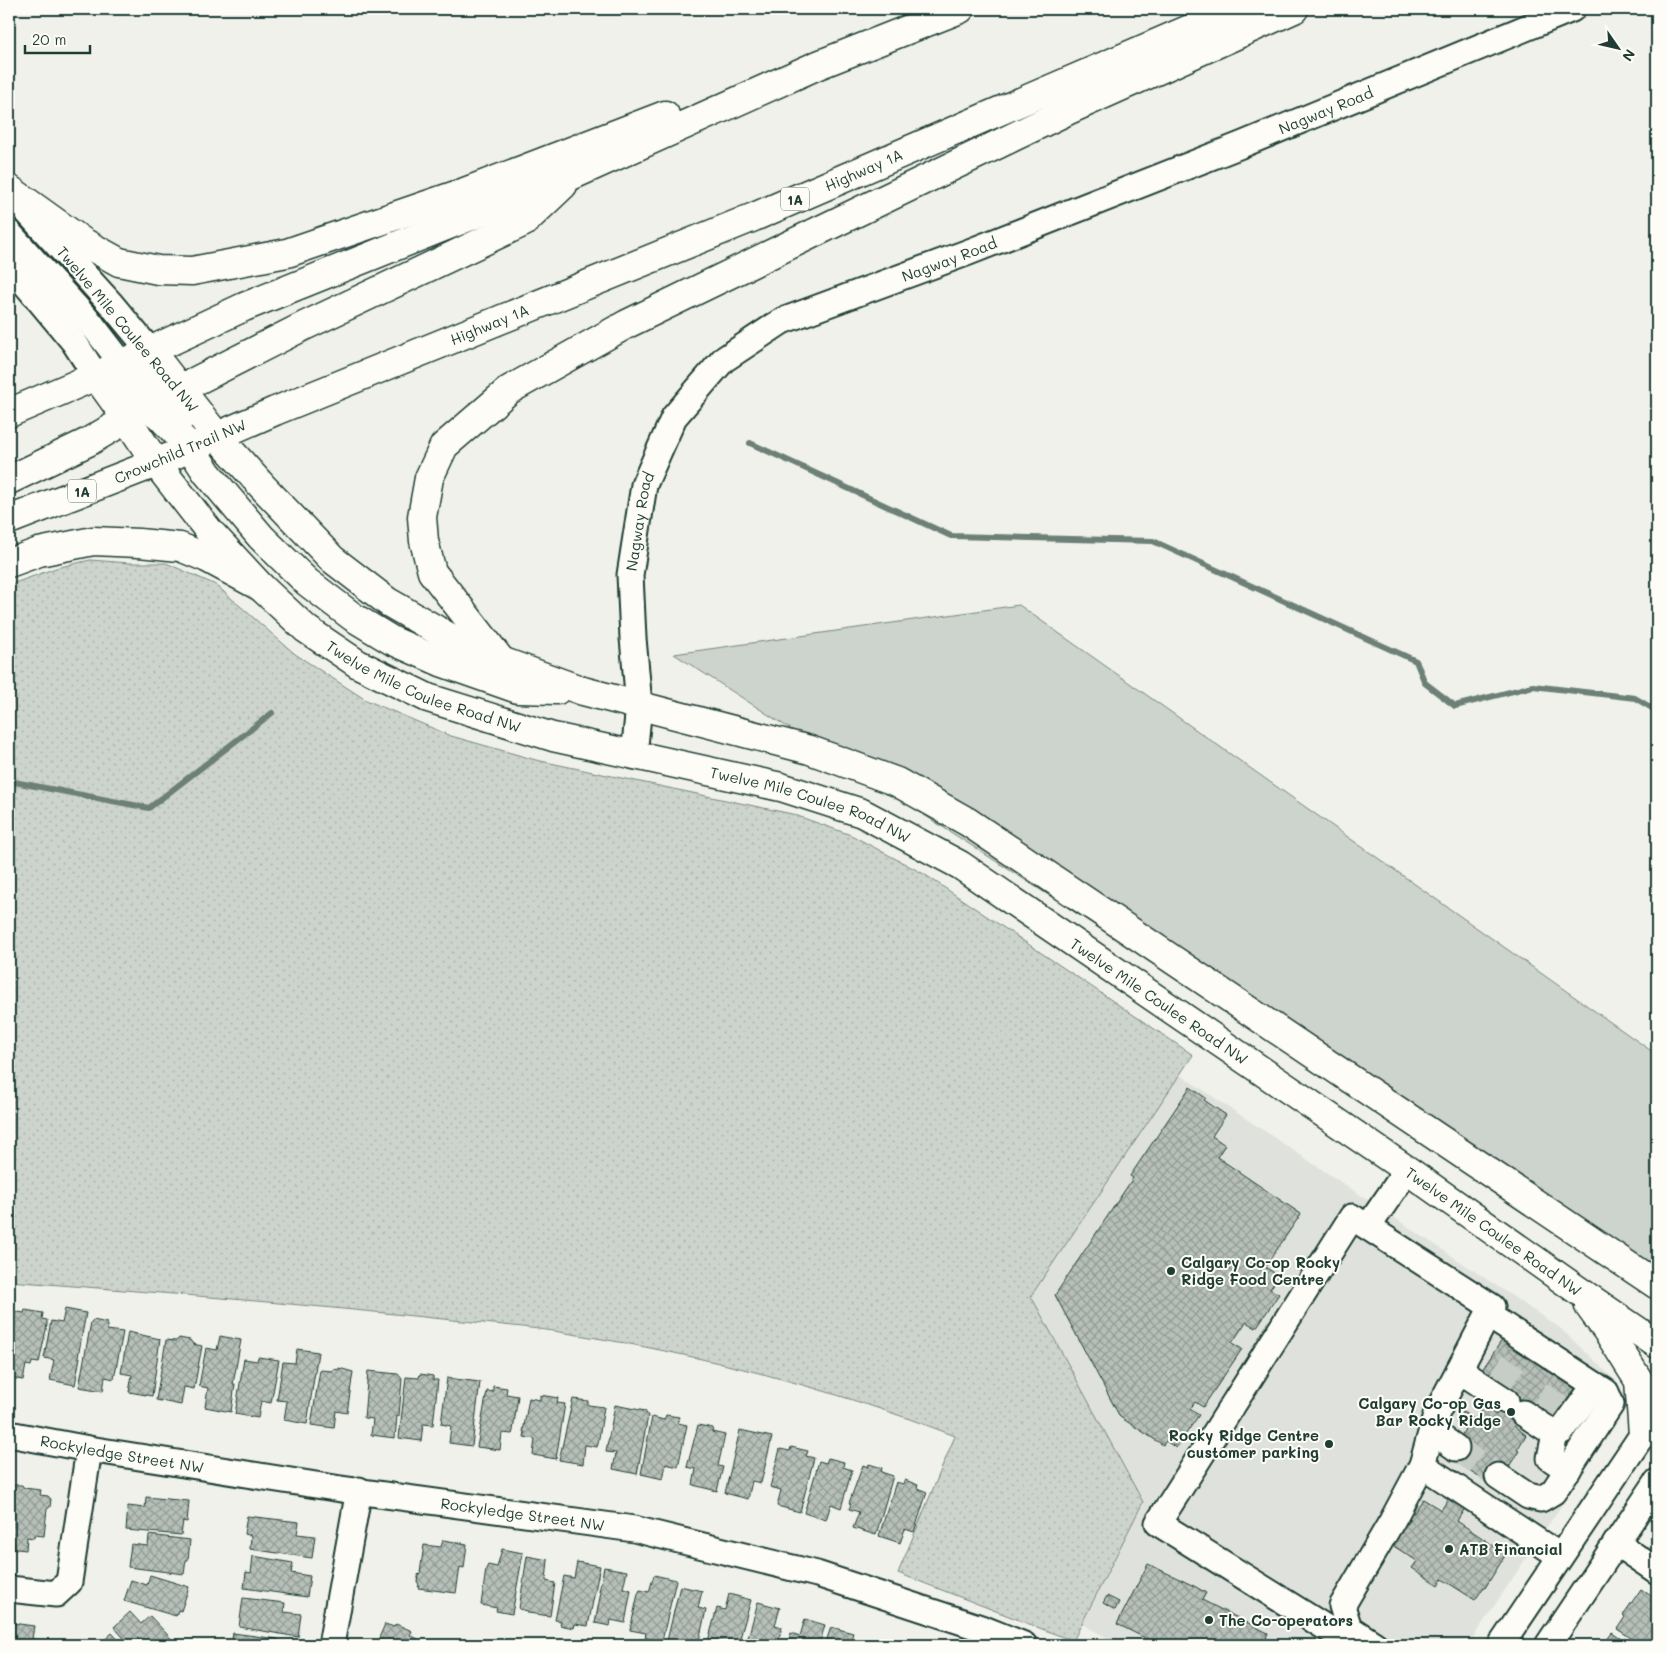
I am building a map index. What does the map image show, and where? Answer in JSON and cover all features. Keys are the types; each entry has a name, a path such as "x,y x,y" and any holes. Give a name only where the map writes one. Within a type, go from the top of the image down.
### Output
{"main road":[{"path":"9,414 123,365 244,307 573,175 818,65 960,9"},
{"name":"Highway 1A","path":"350,382 754,217 1236,9"},
{"path":"501,661 432,572 424,541 422,517 429,478 444,446 509,390 626,324 1071,109 1294,9"},
{"path":"9,190 83,242 119,262 158,270 200,270 287,253 462,192 732,90 776,84"},
{"path":"137,401 169,403 304,326 524,222 573,175"},
{"path":"9,480 88,442 137,401 150,367 151,352"},
{"name":"Twelve Mile Coulee Road NW","path":"151,352 169,403 216,435 332,559 388,602 447,636 501,661 583,691 810,750 897,782 985,833 1657,1285"},
{"name":"Twelve Mile Coulee Road NW","path":"96,376 137,401 156,462 209,531 261,587 306,628 358,664 428,698 553,737 781,787 862,813 960,865 1407,1170 1657,1344"},
{"name":"Crowchild Trail NW","path":"9,520 350,382"},
{"path":"169,403 190,447 207,473 261,537 307,582 352,617 391,640 441,662 518,688 583,691"},
{"path":"156,462 156,435 169,403"},
{"path":"9,563 40,552 93,541 139,542 180,547 208,558 261,587"},
{"path":"1576,1289 1610,1335 1639,1382 1650,1424"}],"street":[{"name":"Nagway Road","path":"634,756 639,705 630,575 644,485 674,417 723,360 782,321 987,245 1241,145 1572,9"},
{"name":"Twelve Mile Coulee Road NW","path":"9,190 111,304 151,352"},
{"path":"9,234 93,326 123,365 137,401"},
{"name":"Twelve Mile Coulee Road NW","path":"9,264 74,342 96,376"},
{"path":"1368,1227 1407,1170"},
{"path":"1349,1628 1342,1606 1392,1521 1422,1465 1437,1412 1492,1307 1352,1217 1158,1523 1328,1630 1349,1628 1375,1645"},
{"path":"1488,1314 1524,1346 1567,1375 1595,1385 1606,1392 1611,1404 1554,1492 1541,1498 1528,1496 1498,1476"},
{"path":"1459,1370 1562,1432 1595,1385"},
{"path":"1522,1408 1550,1458 1568,1470"},
{"path":"1501,1645 1650,1424"},
{"path":"1432,1431 1456,1448"},
{"name":"Rockyledge Street NW","path":"9,1434 89,1449 359,1490 634,1528 817,1574 984,1629 1024,1645"},
{"path":"9,1589 56,1594 69,1582 89,1449"},
{"path":"1422,1465 1560,1556"},
{"path":"1548,1645 1657,1482"},
{"path":"331,1645 359,1490"},
{"path":"1616,1544 1657,1571"}],"shaded area":[{"path":"90,560 166,563 216,585 295,654 366,700 451,736 536,760 792,814 851,835 924,874 1193,1055 1031,1296 1143,1502 1073,1641 898,1573 955,1436 862,1403 815,1388 717,1363 620,1342 555,1331 327,1307 9,1281 9,585 56,568"},
{"path":"1019,605 1657,1055 1657,1287 674,654"},
{"path":"1179,1074 1560,1328 1615,1380 1626,1395 1624,1412 1468,1645 1120,1645 1082,1624 1143,1502 1031,1296"}],"building":[{"name":"Calgary Co-op Rocky Ridge Food Centre","path":"1190,1087 1206,1098 1204,1100 1226,1115 1212,1136 1225,1145 1217,1157 1301,1214 1265,1267 1279,1276 1270,1289 1279,1294 1256,1328 1246,1322 1232,1343 1242,1349 1203,1407 1195,1402 1190,1409 1199,1415 1176,1448 1166,1441 1163,1445 1120,1417 1055,1295 1133,1178 1130,1176"},
{"path":"65,1309 86,1313 75,1385 50,1380 54,1360 44,1358 51,1321 62,1323"},
{"path":"25,1310 43,1313 42,1319 47,1320 47,1325 39,1363 32,1362 31,1366 26,1365 23,1380 9,1378 9,1332 12,1311 24,1313"},
{"path":"93,1320 107,1323 107,1330 123,1332 114,1379 105,1377 103,1391 79,1387 91,1322"},
{"path":"128,1332 160,1339 152,1396 129,1392 132,1375 121,1373"},
{"path":"220,1336 241,1340 233,1384 235,1384 231,1412 205,1407 208,1388 199,1386 206,1348 217,1350"},
{"path":"179,1338 190,1340 193,1344 202,1346 194,1389 184,1387 181,1405 156,1400 166,1340 176,1341"},
{"name":"Calgary Co-op Gas Bar Rocky Ridge","path":"1502,1340 1580,1392 1560,1422 1529,1402 1514,1426 1526,1435 1517,1450 1519,1451 1504,1474 1493,1484 1460,1464 1461,1462 1451,1455 1465,1429 1456,1423 1463,1412 1475,1420 1483,1406 1496,1415 1512,1391 1482,1370"},
{"path":"297,1349 318,1352 307,1424 284,1420 287,1401 277,1400 283,1362 295,1363"},
{"path":"258,1357 279,1360 271,1403 261,1401 258,1418 235,1414 244,1359 257,1361"},
{"path":"339,1368 353,1372 347,1413 336,1411 334,1428 311,1425 320,1370 333,1371 333,1369 338,1370"},
{"path":"368,1371 398,1374 402,1379 395,1438 371,1435 373,1419 364,1418"},
{"path":"420,1374 433,1376 433,1380 438,1380 433,1425 423,1424 421,1441 399,1438 406,1377 419,1378"},
{"path":"447,1378 480,1382 472,1446 449,1443 451,1426 441,1424"},
{"path":"493,1386 507,1388 506,1394 518,1396 512,1434 502,1433 500,1450 477,1447 487,1391 493,1392"},
{"path":"540,1395 558,1398 557,1403 565,1404 556,1459 533,1455 535,1439 524,1437 525,1432 523,1432 529,1398 540,1400"},
{"path":"573,1399 588,1401 588,1405 604,1407 597,1447 585,1445 583,1464 559,1460"},
{"path":"615,1405 645,1411 648,1416 637,1474 613,1469 616,1453 606,1452"},
{"path":"666,1415 679,1417 678,1423 687,1425 678,1467 666,1464 663,1479 641,1474 652,1417 664,1420"},
{"path":"698,1425 713,1428 712,1432 725,1435 718,1466 723,1467 717,1491 693,1485 696,1469 687,1467"},
{"path":"740,1430 772,1437 761,1483 752,1481 748,1499 725,1493"},
{"path":"791,1447 808,1451 806,1456 814,1458 800,1512 777,1506 781,1490 770,1487 780,1449 790,1451"},
{"path":"828,1458 844,1462 843,1467 852,1470 841,1508 831,1504 826,1520 804,1513 819,1461 826,1463"},
{"path":"869,1464 882,1468 881,1472 893,1476 876,1535 853,1528 859,1512 849,1509 851,1504 849,1503 863,1465 868,1467"},
{"path":"905,1480 918,1485 917,1488 927,1492 914,1532 905,1529 900,1543 879,1536 896,1482 903,1484"},
{"path":"14,1485 41,1490 40,1495 48,1496 51,1499 50,1507 47,1509 44,1536 34,1535 34,1538 27,1537 26,1550 9,1548 9,1486"},
{"name":"ATB Financial","path":"1451,1495 1467,1505 1457,1521 1506,1554 1485,1588 1475,1600 1442,1579 1438,1585 1412,1568 1417,1561 1392,1545 1412,1512 1414,1513 1423,1499 1441,1510"},
{"path":"146,1497 189,1501 187,1522 183,1521 181,1535 126,1530 128,1506 145,1508"},
{"path":"247,1516 299,1522 297,1534 315,1536 312,1558 250,1549 251,1535 244,1534"},
{"path":"149,1535 190,1540 188,1560 186,1560 184,1574 128,1567 131,1544 148,1546"},
{"path":"443,1540 467,1544 464,1568 460,1567 456,1593 418,1588 419,1584 417,1582 424,1545 441,1547"},
{"path":"502,1549 523,1553 512,1614 496,1611 497,1608 481,1605 486,1569 488,1565 497,1567"},
{"path":"253,1556 293,1563 291,1573 310,1576 307,1597 244,1588 246,1572 251,1573"},
{"path":"527,1556 548,1560 546,1581 555,1583 550,1616 528,1613 528,1611 519,1609"},
{"path":"577,1562 600,1566 588,1626 575,1624 574,1628 560,1625 561,1621 555,1620 564,1576 574,1578"},
{"path":"1148,1564 1206,1593 1202,1600 1268,1633 1266,1638 1280,1645 1159,1645 1117,1624"},
{"path":"604,1567 627,1571 623,1588 631,1590 625,1623 611,1620 610,1626 595,1623"},
{"path":"150,1575 189,1587 181,1611 178,1610 176,1616 124,1601 131,1580 147,1585"},
{"path":"654,1575 676,1580 662,1641 645,1638 646,1633 630,1630 638,1594 640,1590 649,1592"},
{"path":"680,1586 702,1591 698,1608 706,1610 698,1645 666,1645"},
{"path":"1641,1589 1657,1600 1657,1638 1652,1645 1642,1645 1617,1629 1625,1617 1623,1615"},
{"path":"729,1594 751,1600 738,1645 707,1645 717,1608 725,1610"},
{"path":"1107,1596 1119,1602 1115,1610 1103,1603"},
{"path":"243,1598 285,1603 284,1612 301,1614 298,1637 239,1627"},
{"path":"758,1602 780,1608 775,1625 782,1627 777,1645 746,1645"},
{"path":"130,1612 141,1624 150,1616 177,1645 130,1645 114,1627"},
{"path":"805,1619 825,1625 819,1645 787,1645 791,1633 800,1636"},
{"path":"12,1623 34,1626 32,1639 49,1641 49,1645 9,1645"},
{"path":"385,1624 394,1627 396,1624 412,1631 410,1635 418,1639 415,1645 376,1645"},
{"path":"831,1627 853,1633 849,1645 825,1645"},
{"path":"112,1633 123,1645 99,1645"},
{"path":"233,1633 278,1639 277,1645 231,1645"},
{"path":"1612,1633 1630,1645 1603,1645"}],"waterway":[{"path":"750,443 951,536 1153,541 1416,661 1425,683 1455,706 1533,686 1635,698 1657,711"},
{"path":"9,781 149,808 272,713"}],"tunnel":[{"path":"1500,1382 1520,1352"},
{"path":"1543,1411 1563,1380"},
{"path":"1456,1448 1498,1476"}],"place":[{"name":"Calgary Co-op Rocky Ridge Food Centre","path":"1171,1271"},
{"name":"Calgary Co-op Gas Bar Rocky Ridge","path":"1511,1412"},
{"name":"Rocky Ridge Centre customer parking","path":"1329,1444"},
{"name":"ATB Financial","path":"1449,1549"},
{"name":"The Co-operators","path":"1209,1620"}]}
